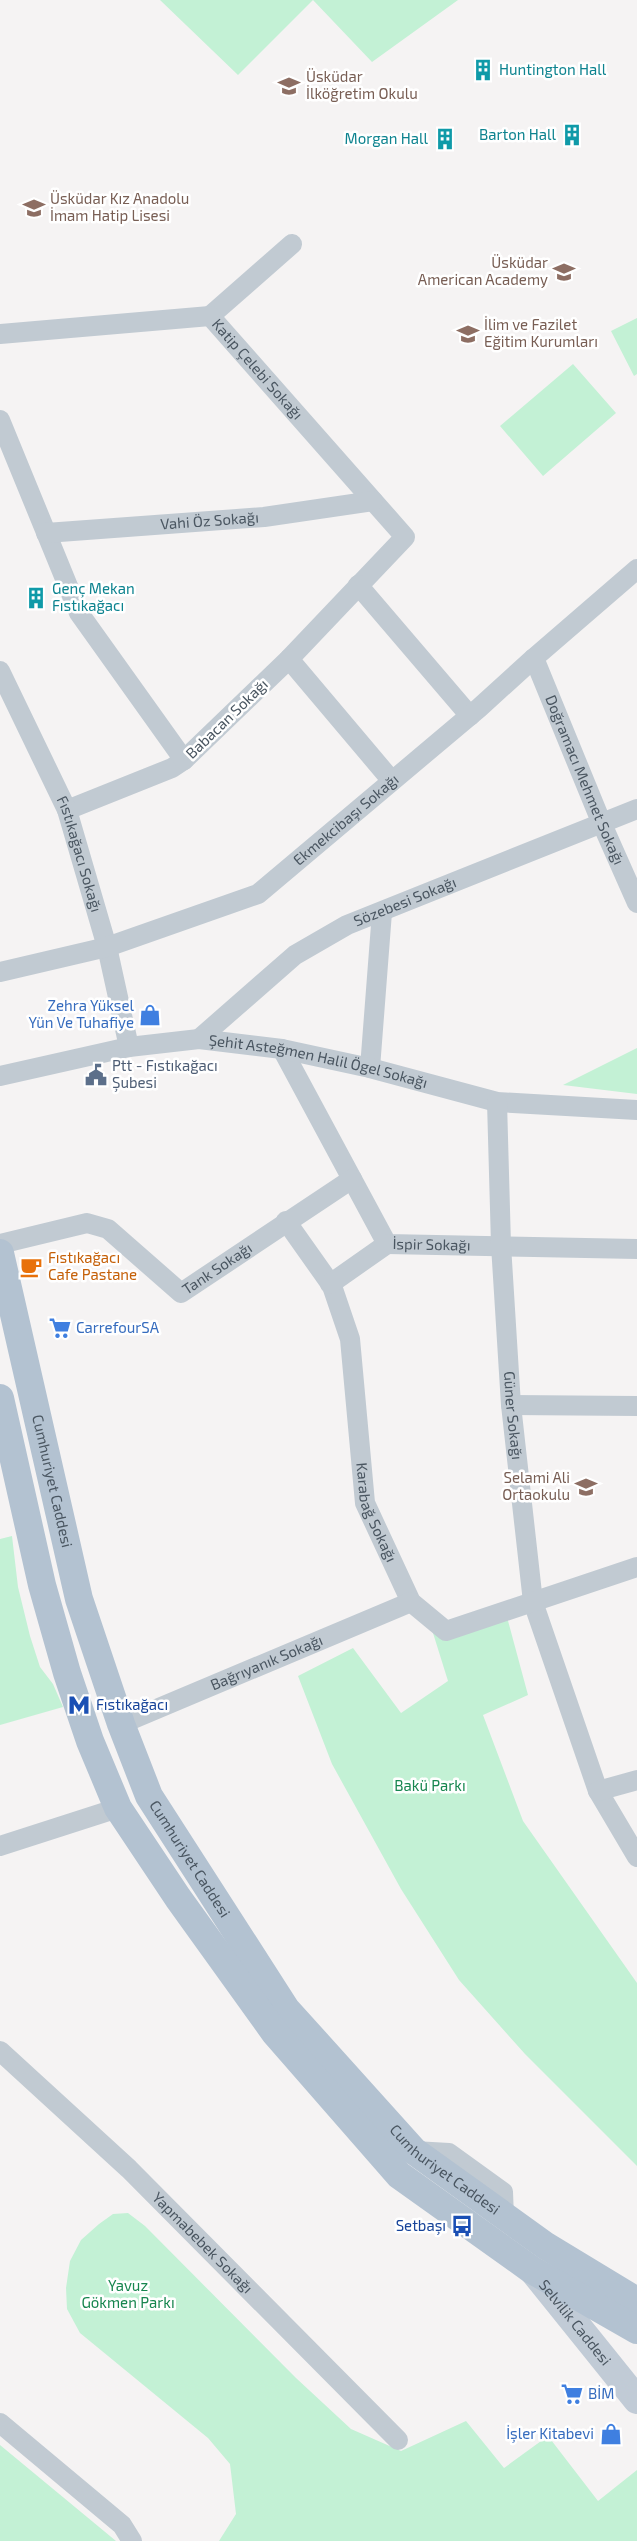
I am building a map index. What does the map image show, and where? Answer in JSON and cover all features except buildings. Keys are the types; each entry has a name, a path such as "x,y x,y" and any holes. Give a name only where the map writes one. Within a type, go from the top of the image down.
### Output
{"main road":[{"name":"Cumhuriyet Caddesi","path":"0,1252 78,1599 121,1724 149,1796 286,2010 414,2151 546,2246 637,2301"},
{"name":"Cumhuriyet Caddesi","path":"0,1398 42,1585 67,1673 90,1740 118,1808 178,1898 274,2033 399,2175 532,2270 637,2330"}],"street":[{"path":"210,316 292,244"},
{"name":"Katip Çelebi Sokağı","path":"0,334 210,316 405,537"},
{"path":"0,420 79,613 184,760"},
{"name":"Vahi Öz Sokağı","path":"46,533 264,517 373,501"},
{"name":"Babacan Sokağı","path":"66,810 172,768 184,760 289,659 405,537"},
{"name":"Ekmekcibaşı Sokağı","path":"0,972 107,947 258,894 470,716 637,569"},
{"path":"358,585 470,716"},
{"name":"Doğramacı Mehmet Sokağı","path":"534,658 602,824 637,903"},
{"path":"289,659 392,781"},
{"name":"Fıstıkağacı Sokağı","path":"0,671 66,810 107,947 129,1047"},
{"name":"Sözebesi Sokağı","path":"199,1039 296,955 347,925 637,809"},
{"path":"370,1068 382,912"},
{"name":"Şehit Asteğmen Halil Ögel Sokağı","path":"0,1076 129,1047 199,1039 282,1049 370,1068 497,1102 637,1110"},
{"name":"İspir Sokağı","path":"282,1049 387,1244 637,1249"},
{"name":"Güner Sokağı","path":"497,1102 501,1245 510,1405 533,1602 598,1791 637,1857"},
{"name":"Tank Sokağı","path":"0,1244 87,1223 108,1230 181,1293 286,1221 352,1179"},
{"name":"Karabağ Sokağı","path":"286,1221 330,1284 350,1339 365,1503 411,1602 446,1631 533,1602"},
{"path":"330,1284 387,1244"},
{"path":"510,1405 637,1406"},
{"path":"533,1602 637,1567"},
{"name":"Bağrıyanık Sokağı","path":"121,1724 411,1602"},
{"path":"598,1791 637,1780"},
{"path":"0,1846 118,1808"},
{"name":"Yapmabebek Sokağı","path":"0,2051 129,2169 398,2440"},
{"name":"Selvilik Caddesi","path":"532,2270 570,2313 637,2400"},
{"path":"0,2423 122,2525 132,2541"}],"green space":[{"path":"160,0 313,0 238,75"},
{"path":"313,0 458,0 372,62"},
{"path":"637,318 637,374 634,376 611,331"},
{"path":"573,364 616,413 543,476 500,426"},
{"path":"637,1048 637,1094 563,1085"},
{"path":"12,1536 18,1587 30,1636 40,1667 53,1684 63,1707 0,1725 0,1539"},
{"name":"Bakü Parkı","path":"507,1617 528,1695 483,1715 523,1821 637,1983 637,2166 525,2054 459,1980 401,1889 332,1764 298,1676 353,1648 401,1713 448,1681 433,1633"},
{"name":"Yavuz Gökmen Parkı","path":"128,2213 145,2226 296,2378 351,2429 401,2451 466,2421 504,2468 548,2436 598,2501 637,2470 637,2541 219,2541 236,2514 230,2464 208,2438 80,2333 67,2309 66,2288 70,2261 81,2240 113,2214"},
{"path":"0,2445 116,2541 0,2541"}],"place":[{"name":"Huntington Hall","path":"483,70"},
{"name":"Üsküdar İlköğretim Okulu","path":"289,86"},
{"name":"Barton Hall","path":"572,135"},
{"name":"Morgan Hall","path":"445,139"},
{"name":"Üsküdar Kız Anadolu İmam Hatip Lisesi","path":"34,208"},
{"name":"Üsküdar American Academy","path":"564,272"},
{"name":"İlim ve Fazilet Eğitim Kurumları","path":"468,334"},
{"name":"Genç Mekan Fıstıkağacı","path":"36,598"},
{"name":"Zehra Yüksel Yün Ve Tuhafiye","path":"150,1015"},
{"name":"Ptt - Fıstıkağacı Şubesi","path":"96,1075"},
{"name":"Fıstıkağacı Cafe Pastane","path":"31,1267"},
{"name":"CarrefourSA","path":"60,1328"},
{"name":"Selami Ali Ortaokulu","path":"586,1487"},
{"name":"Fıstıkağacı","path":"79,1705"},
{"name":"Setbaşı","path":"462,2226"},
{"name":"BİM","path":"572,2394"},
{"name":"İşler Kitabevi","path":"611,2434"}]}
